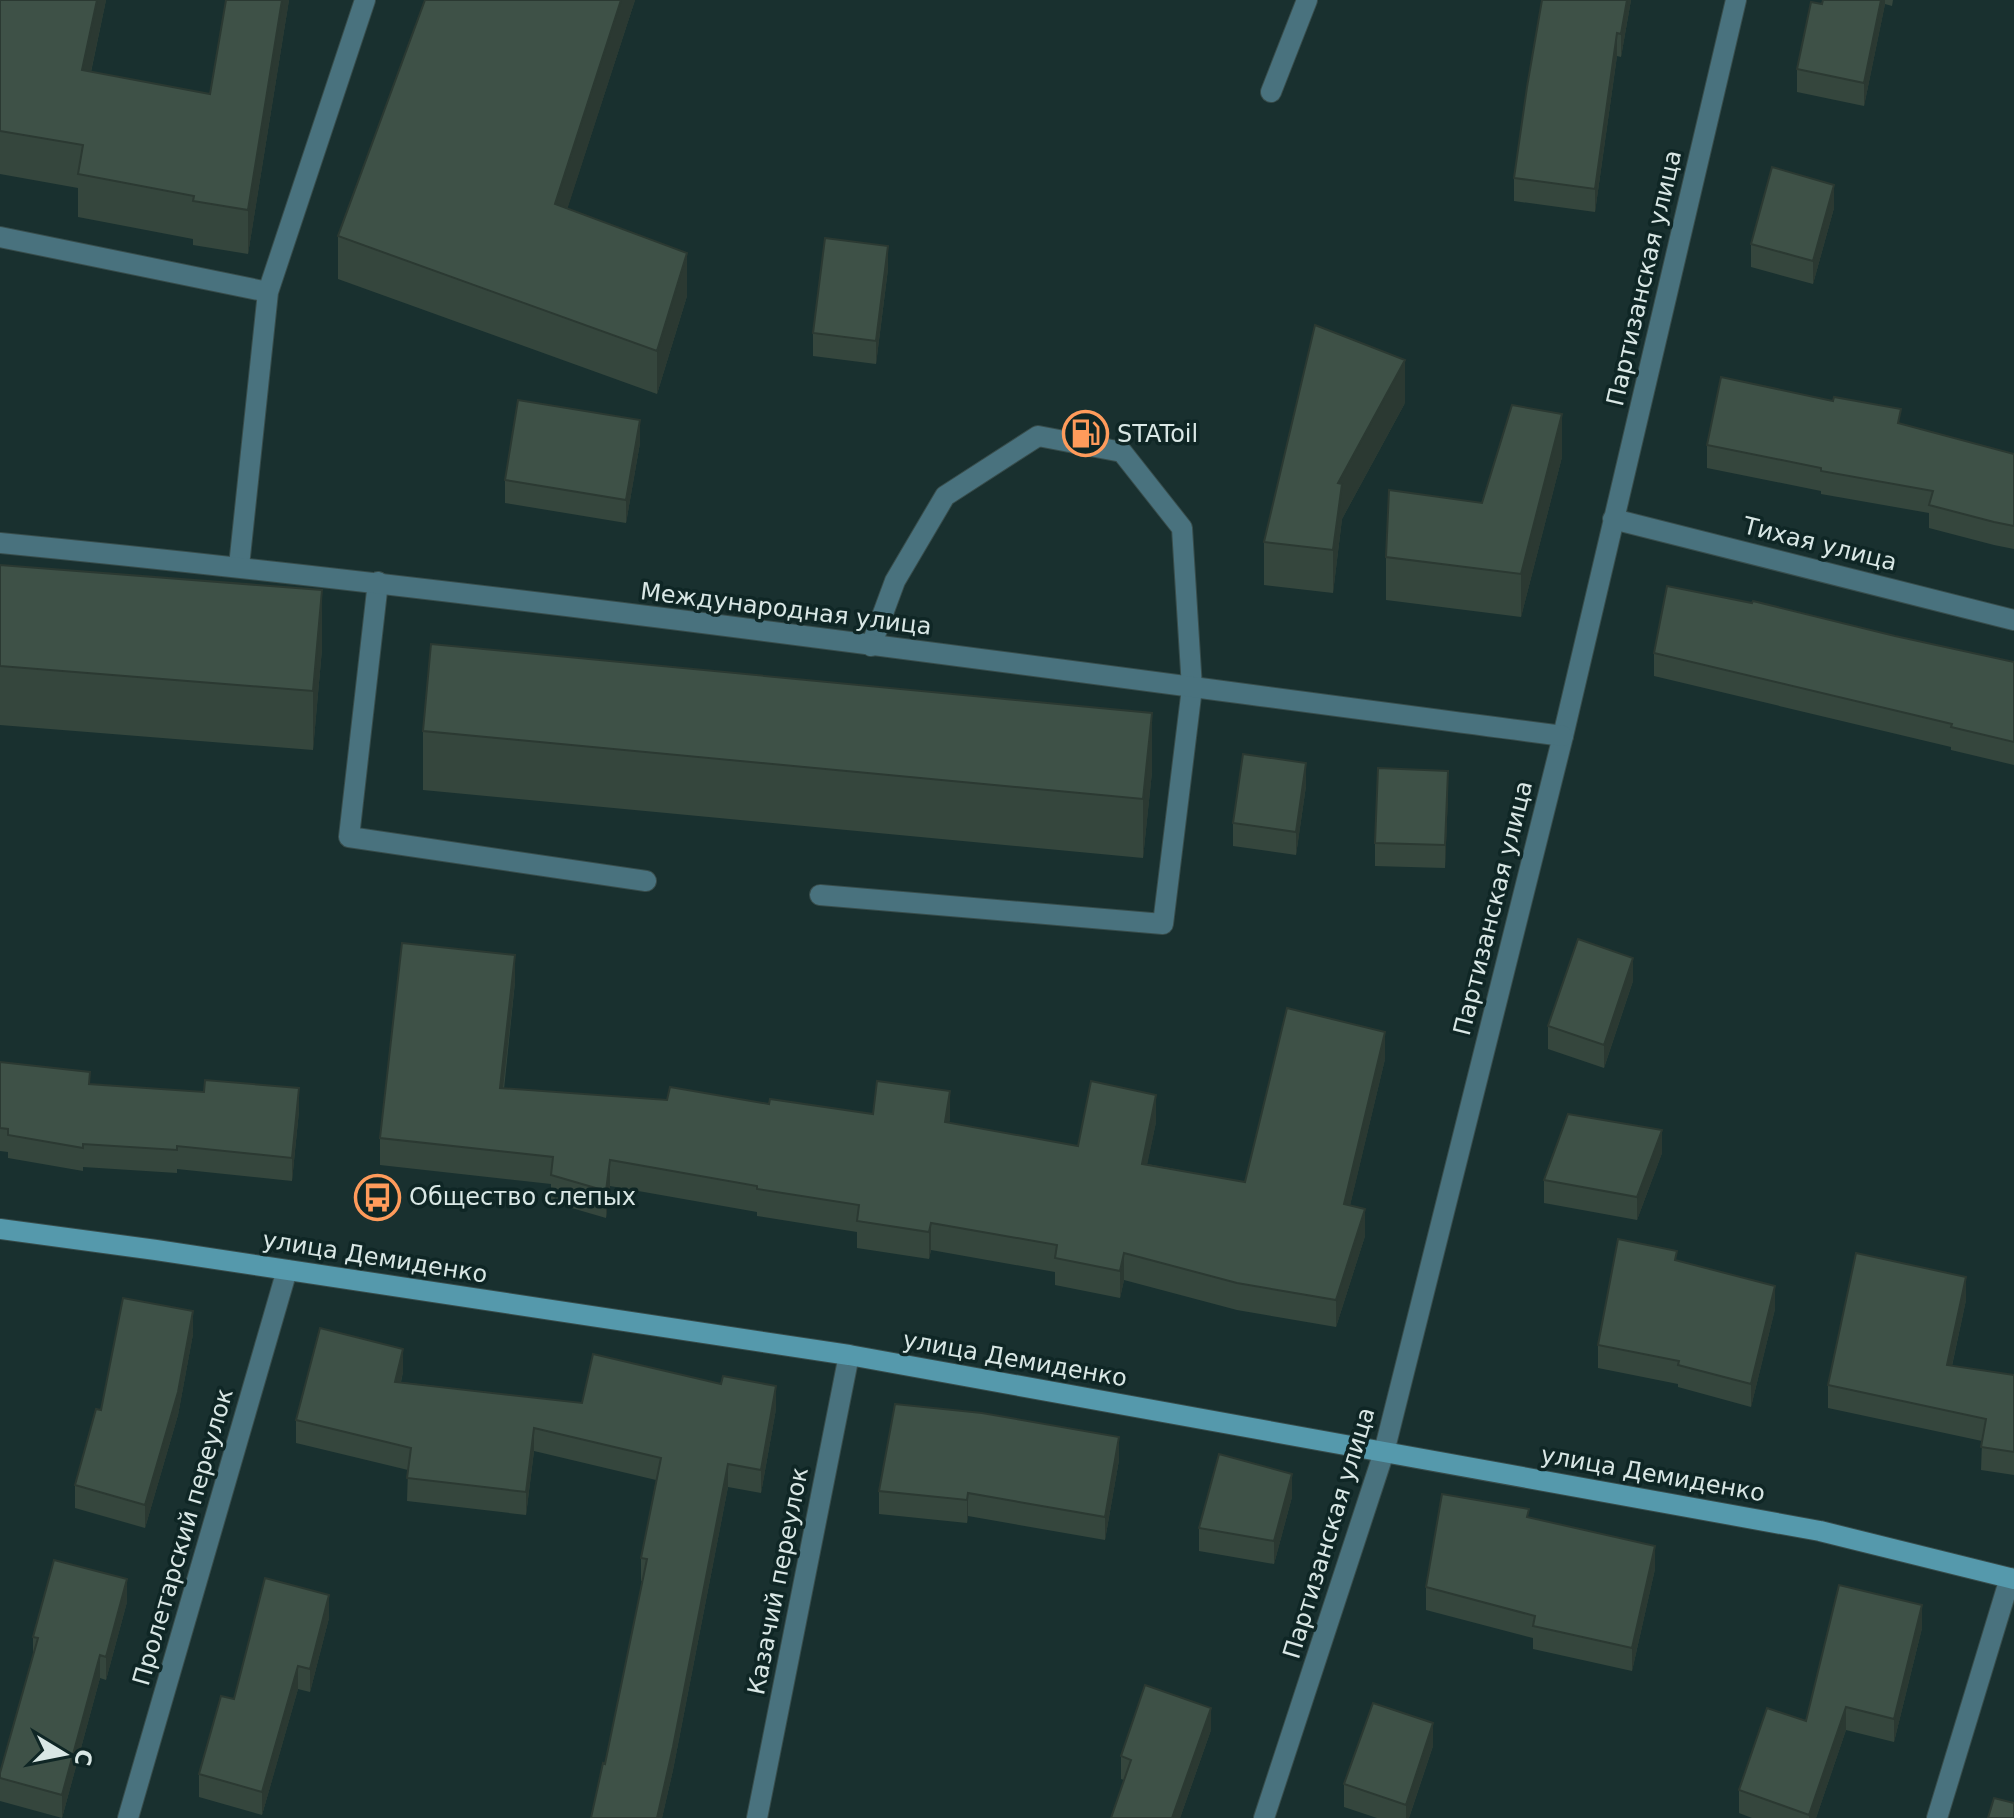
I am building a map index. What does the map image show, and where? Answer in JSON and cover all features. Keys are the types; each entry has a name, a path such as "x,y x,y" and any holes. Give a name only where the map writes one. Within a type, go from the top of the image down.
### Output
{"main road":[{"name":"улица Демиденко","path":"0,1229 849,1355 1820,1531 2012,1579"}],"street":[{"path":"239,566 268,292 365,0"},
{"path":"1271,92 1307,0"},
{"name":"Партизанская улица","path":"1264,1818 1384,1452 1563,736 1736,0"},
{"path":"0,237 268,292"},
{"path":"820,895 1163,924 1192,688 1182,528 1122,452 1038,436 945,496 895,581 871,646"},
{"name":"Тихая улица","path":"1613,519 2014,620"},
{"name":"Международная улица","path":"0,543 378,582 1563,736"},
{"path":"378,582 349,837 646,881"},
{"name":"Пролетарский переулок","path":"128,1818 287,1270"},
{"name":"Казачий переулок","path":"757,1818 849,1355"},
{"path":"1937,1818 2012,1579"}],"building":[{"path":"0,0 97,0 82,70 210,94 226,0 282,0 248,210 193,201 194,196 78,174 83,145 0,131"},
{"path":"425,0 621,0 555,204 687,253 657,351 338,236"},
{"path":"1542,0 1627,0 1621,34 1617,33 1595,189 1514,178"},
{"path":"1823,0 1881,0 1864,83 1797,69 1811,2 1822,4"},
{"path":"1772,167 1834,185 1813,261 1751,244"},
{"path":"825,238 888,246 876,341 813,333"},
{"path":"1315,325 1405,360 1338,483 1342,484 1333,550 1264,542"},
{"path":"1721,377 1833,401 1834,397 1901,409 1898,423 2014,454 2014,526 1929,505 1933,491 1821,471 1821,468 1707,445"},
{"path":"518,400 640,420 626,500 505,480"},
{"path":"1512,405 1562,414 1521,574 1386,557 1389,490 1482,503"},
{"path":"0,565 322,590 313,691 0,666"},
{"path":"1667,586 1753,601 2014,662 2014,742 1951,727 1952,724 1654,653"},
{"path":"431,644 1152,713 1143,799 423,731"},
{"path":"1243,754 1306,763 1296,832 1233,823"},
{"path":"1378,768 1448,771 1445,845 1375,843"},
{"path":"1578,939 1633,958 1604,1045 1548,1026"},
{"path":"402,943 515,955 500,1088 667,1100 670,1087 769,1104 770,1099 873,1114 877,1081 950,1091 945,1122 1078,1146 1091,1081 1156,1095 1142,1164 1245,1182 1287,1008 1385,1032 1344,1204 1365,1209 1336,1300 1237,1283 1124,1253 1120,1271 1055,1258 1057,1245 931,1223 929,1232 857,1221 859,1205 610,1160 606,1191 551,1175 553,1157 380,1138"},
{"path":"0,1062 90,1072 89,1084 204,1092 205,1080 299,1088 292,1158 177,1146 177,1150 83,1144 83,1148 8,1135 8,1129 0,1128"},
{"path":"1568,1114 1662,1130 1637,1197 1544,1180"},
{"path":"1618,1239 1677,1251 1675,1260 1775,1286 1751,1384 1678,1365 1679,1361 1598,1345"},
{"path":"1856,1253 1966,1277 1947,1365 2014,1375 2014,1452 1981,1447 1986,1419 1828,1385"},
{"path":"123,1298 193,1311 178,1392 145,1505 75,1485 96,1409 101,1410"},
{"path":"320,1328 403,1349 395,1382 582,1403 593,1354 721,1384 723,1376 776,1386 761,1470 728,1464 657,1818 591,1818 647,1559 641,1558 661,1458 534,1428 526,1492 407,1478 411,1448 296,1420"},
{"path":"895,1404 982,1413 1119,1437 1105,1517 968,1493 967,1500 879,1491"},
{"path":"1219,1454 1292,1474 1274,1541 1199,1528"},
{"path":"1442,1494 1529,1509 1527,1517 1655,1546 1632,1648 1533,1626 1535,1616 1426,1587"},
{"path":"54,1560 127,1579 106,1657 100,1655 62,1795 0,1778 38,1638 33,1637"},
{"path":"265,1578 329,1595 310,1669 298,1666 262,1792 199,1774 221,1696 234,1699"},
{"path":"1839,1585 1922,1605 1894,1719 1846,1707 1809,1815 1739,1790 1767,1708 1806,1721"},
{"path":"1145,1685 1211,1708 1172,1818 1111,1818 1131,1760 1121,1756"},
{"path":"1373,1703 1433,1723 1406,1805 1344,1784"},
{"path":"1994,1798 2014,1803 2014,1818 1988,1818"}],"place":[{"name":"STAToil","path":"1086,434"},
{"name":"Общество слепых","path":"378,1197"}]}
